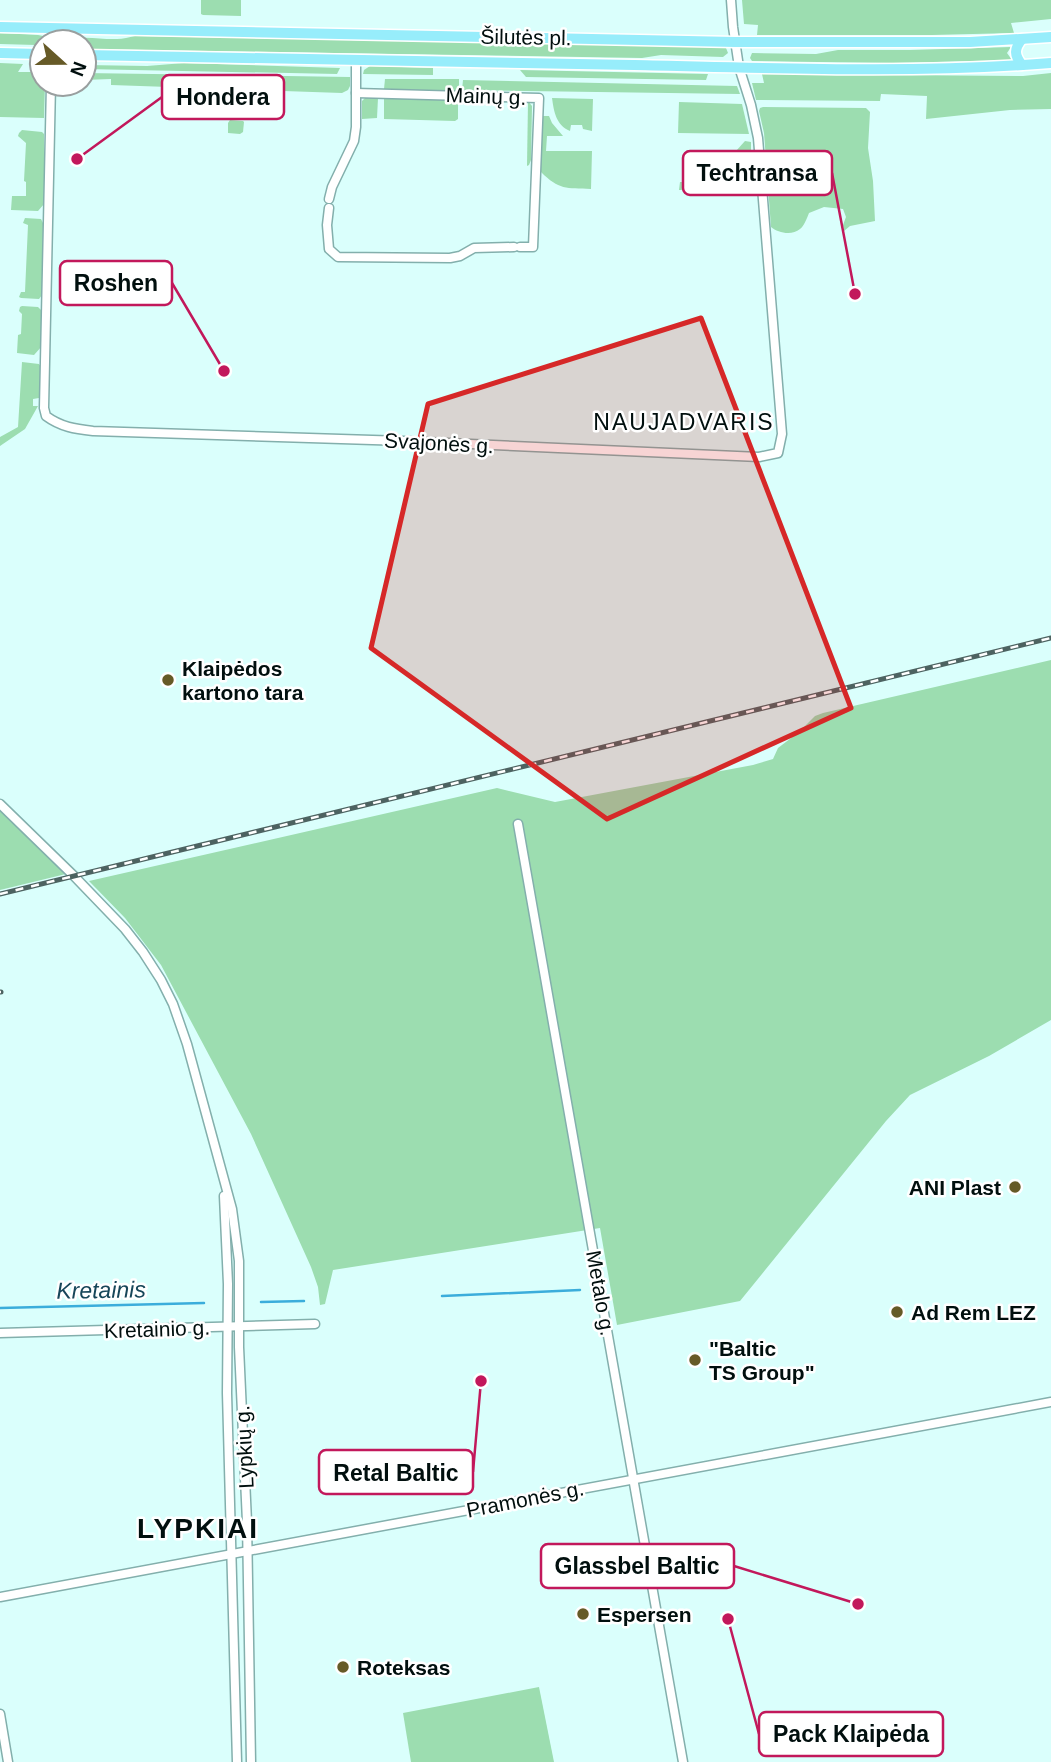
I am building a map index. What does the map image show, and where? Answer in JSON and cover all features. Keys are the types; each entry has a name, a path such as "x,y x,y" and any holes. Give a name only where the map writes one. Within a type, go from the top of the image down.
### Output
{"main road":[{"name":"Šilutės pl.","path":"0,27 28,28"},
{"name":"Šilutės pl.","path":"98,30 734,42 934,43 1051,37"},
{"path":"1022,39 1016,48 1016,58 1022,65"},
{"path":"0,54 28,54"},
{"name":"Šilutės pl.","path":"98,55 933,69 1051,62"}],"street":[{"path":"732,0 734,42 739,67"},
{"name":"Mainų g.","path":"356,60 356,93 356,127 354,141 332,187 327,225 329,249 338,257 450,258 460,256 474,247 533,247 539,98 356,93"},
{"name":"Svajonės g.","path":"51,98 44,408 46,416 59,425 93,431 404,441 759,457 778,453 782,433 758,138 739,67"},
{"name":"Lypkių g.","path":"0,804 74,876 136,943 167,991 187,1044 232,1209 240,1284 251,1762"},
{"name":"Metalo g.","path":"518,824 683,1762"},
{"name":"Lypkių g.","path":"222,1176 226,1210 237,1762"},
{"name":"Kretainio g.","path":"0,1333 315,1324"},
{"name":"Pramonės g.","path":"0,1597 1051,1402"},
{"path":"0,1714 8,1762"}],"highlighted area":[{"path":"701,318 851,708 607,819 371,648 428,404"}],"green space":[{"path":"201,0 241,0 241,16 203,15"},
{"path":"742,0 1051,0 1051,19 1011,23 1014,33 757,35 758,25 744,24"},
{"path":"0,33 28,34 28,45 0,44"},
{"path":"135,36 724,47 728,53 723,57 661,55 642,58 98,49 98,38"},
{"path":"1011,47 1007,53 1012,60 893,63 752,61 750,58 752,53 816,54 838,50"},
{"path":"0,63 23,64 18,72 28,72 28,98 45,98 44,118 0,117"},
{"path":"184,63 340,68 337,74 98,69 98,65"},
{"path":"370,66 433,68 433,75 363,74"},
{"path":"520,70 708,74 706,80 526,77"},
{"path":"98,73 350,77 350,86 342,93 111,85 111,79 98,79"},
{"path":"1051,73 1051,109 1010,110 926,119 927,96 881,94 880,101 756,100 752,83 764,83 762,74 1023,76"},
{"path":"385,79 459,79 459,91 384,89"},
{"path":"463,80 737,86 740,94 462,90"},
{"path":"365,98 378,98 377,118 362,119 362,101"},
{"path":"384,98 458,99 458,119 384,119"},
{"path":"552,98 593,99 592,131 583,129 582,125 571,125 570,131 565,128 556,118"},
{"path":"528,101 532,106 531,160 527,166"},
{"path":"679,102 742,104 749,134 678,133"},
{"path":"763,107 866,108 870,112 868,148 875,221 850,226 844,231 846,217 843,209 824,207 809,213 803,226 797,231 785,233 771,227 764,133 759,111"},
{"path":"541,116 549,116 563,136 547,136 546,151 592,151 591,189 563,187 541,172"},
{"path":"230,120 243,121 243,132 228,133"},
{"path":"22,130 44,134 44,204 38,211 11,210 12,196 26,196 26,143 18,136"},
{"path":"745,141 751,142 751,164 734,164 736,151"},
{"path":"716,174 746,175 746,190 679,190 680,182 691,182 692,187 700,188 700,183 710,185 711,177"},
{"path":"25,218 41,219 43,223 42,295 39,299 19,297 21,292 25,292 28,225 23,223"},
{"path":"22,306 38,307 42,311 42,346 34,355 17,353 22,314 19,311"},
{"path":"22,362 39,364 41,367 39,398 33,399 33,406 38,406 25,429 0,446 0,437 18,427"},
{"path":"1051,660 1051,1020 989,1056 910,1095 740,1301 617,1325 600,1228 333,1270 325,1304 320,1305 318,1287 311,1267 251,1134 161,965 125,918 89,881 497,788 555,802 753,765 773,759 778,748 815,716 823,713"},
{"path":"0,809 70,873 0,890"},
{"path":"539,1687 554,1762 411,1762 403,1713"}],"waterway":[{"name":"Kretainis","path":"442,1296 580,1290"},
{"name":"Kretainis","path":"261,1302 304,1301"},
{"name":"Kretainis","path":"0,1308 204,1303"}],"railway":[{"path":"0,894 1051,638"}],"place":[{"name":"Hondera","path":"77,159"},
{"name":"Techtransa","path":"855,294"},
{"name":"Roshen","path":"224,371"},
{"name":"Klaipėdos kartono tara","path":"168,680"},
{"name":"ANI Plast","path":"1015,1187"},
{"name":"Ad Rem LEZ","path":"897,1312"},
{"name":"\"Baltic TS Group\"","path":"695,1360"},
{"name":"Retal Baltic","path":"481,1381"},
{"name":"Glassbel Baltic","path":"858,1604"},
{"name":"Espersen","path":"583,1614"},
{"name":"Pack Klaipėda","path":"728,1619"},
{"name":"Roteksas","path":"343,1667"}],"district":[{"name":"NAUJADVARIS","path":"684,422"},
{"name":"LYPKIAI","path":"198,1528"}]}
